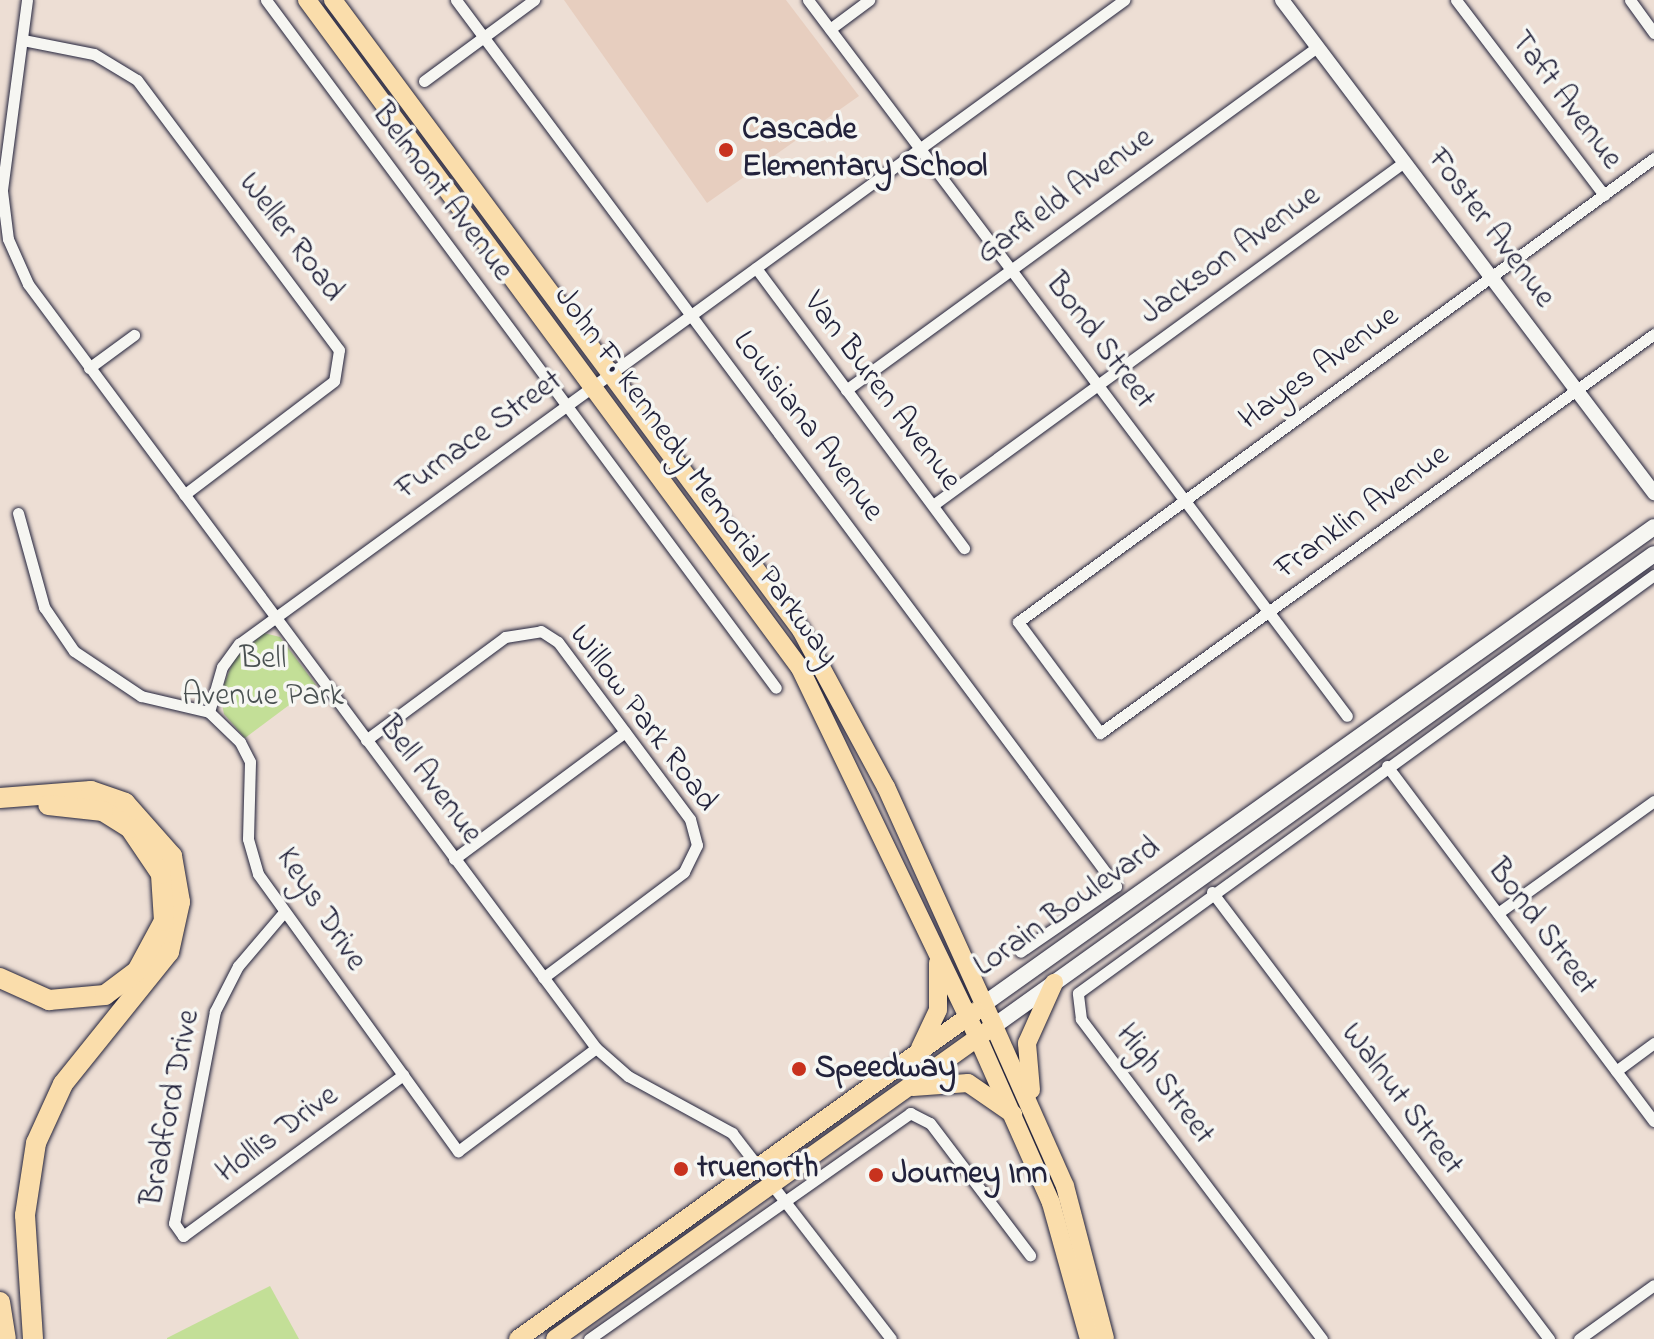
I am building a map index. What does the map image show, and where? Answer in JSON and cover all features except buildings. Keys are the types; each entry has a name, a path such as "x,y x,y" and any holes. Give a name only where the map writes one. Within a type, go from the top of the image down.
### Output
{"highway":[{"path":"0,798 91,791 125,803 172,856 180,902 169,952 63,1084 36,1143 25,1215 33,1339"},
{"path":"0,811 76,804 120,821 155,860 166,908 148,957 105,995 49,1000 0,978"},
{"path":"0,1302 6,1339"}],"main road":[{"name":"John F. Kennedy Memorial Parkway","path":"307,0 800,668 1013,1114 1063,1237 1089,1339"},
{"name":"John F. Kennedy Memorial Parkway","path":"333,0 817,654 1040,1124 1077,1225 1105,1339"},
{"name":"Lorain Boulevard","path":"518,1339 1654,527"},
{"name":"Lorain Boulevard","path":"555,1339 1654,554"},
{"path":"907,1062 938,1010 936,948"},
{"path":"1040,1124 1027,1043 1054,983"},
{"path":"907,1089 968,1083 1013,1114"}],"street":[{"name":"Bell Avenue","path":"27,0 2,175 5,223 28,284 596,1048 628,1076 721,1123 773,1183 891,1339"},
{"name":"Belmont Avenue","path":"266,0 776,688"},
{"name":"Louisiana Avenue","path":"456,0 1116,886 1020,952"},
{"path":"424,81 534,0"},
{"name":"Bond Street","path":"808,0 1347,716"},
{"path":"830,29 869,0"},
{"name":"Furnace Street","path":"209,712 228,655 275,618 1124,0"},
{"name":"Foster Avenue","path":"1282,0 1654,493"},
{"name":"Taft Avenue","path":"1456,0 1604,195"},
{"path":"1630,0 1654,33"},
{"name":"Weller Road","path":"23,40 94,54 137,80 339,350 341,366 319,395 184,495"},
{"name":"Garfield Avenue","path":"846,390 1317,47"},
{"name":"Hayes Avenue","path":"1100,733 1018,622 1654,158"},
{"name":"Jackson Avenue","path":"933,505 1404,162"},
{"name":"Van Buren Avenue","path":"756,268 964,548"},
{"name":"Franklin Avenue","path":"1100,733 1654,334"},
{"path":"89,368 134,335"},
{"path":"18,513 44,607 74,651 141,696 209,712"},
{"path":"1212,892 1654,575"},
{"name":"Willow Park Road","path":"366,740 505,637 530,629 558,642 625,732 693,825 695,855 684,872 543,978"},
{"name":"Keys Drive","path":"209,712 250,762 252,857 284,912 458,1151 596,1048"},
{"path":"454,859 625,732"},
{"name":"Bond Street","path":"1387,766 1654,1121"},
{"path":"1498,913 1654,801"},
{"name":"High Street","path":"1212,892 1082,986 1077,1011 1322,1339"},
{"name":"Walnut Street","path":"1212,892 1549,1339"},
{"name":"Bradford Drive","path":"183,1236 174,1223 215,1011 238,966 284,912"},
{"path":"1616,1071 1654,1043"},
{"name":"Hollis Drive","path":"183,1236 403,1075"},
{"path":"589,1339 903,1115 930,1123 1030,1255"},
{"path":"1579,1339 1654,1285"}],"shaded area":[{"name":"Cascade Elementary School","path":"564,0 786,0 859,96 707,203"}],"green space":[{"name":"Bell Avenue Park","path":"264,633 280,637 316,685 245,738 224,714 220,695 234,659"},
{"path":"270,1286 299,1339 167,1339 167,1338"}],"place":[{"name":"Cascade Elementary School","path":"726,150"},
{"name":"Speedway","path":"799,1069"},
{"name":"truenorth","path":"681,1169"},
{"name":"Journey Inn","path":"876,1175"}]}
